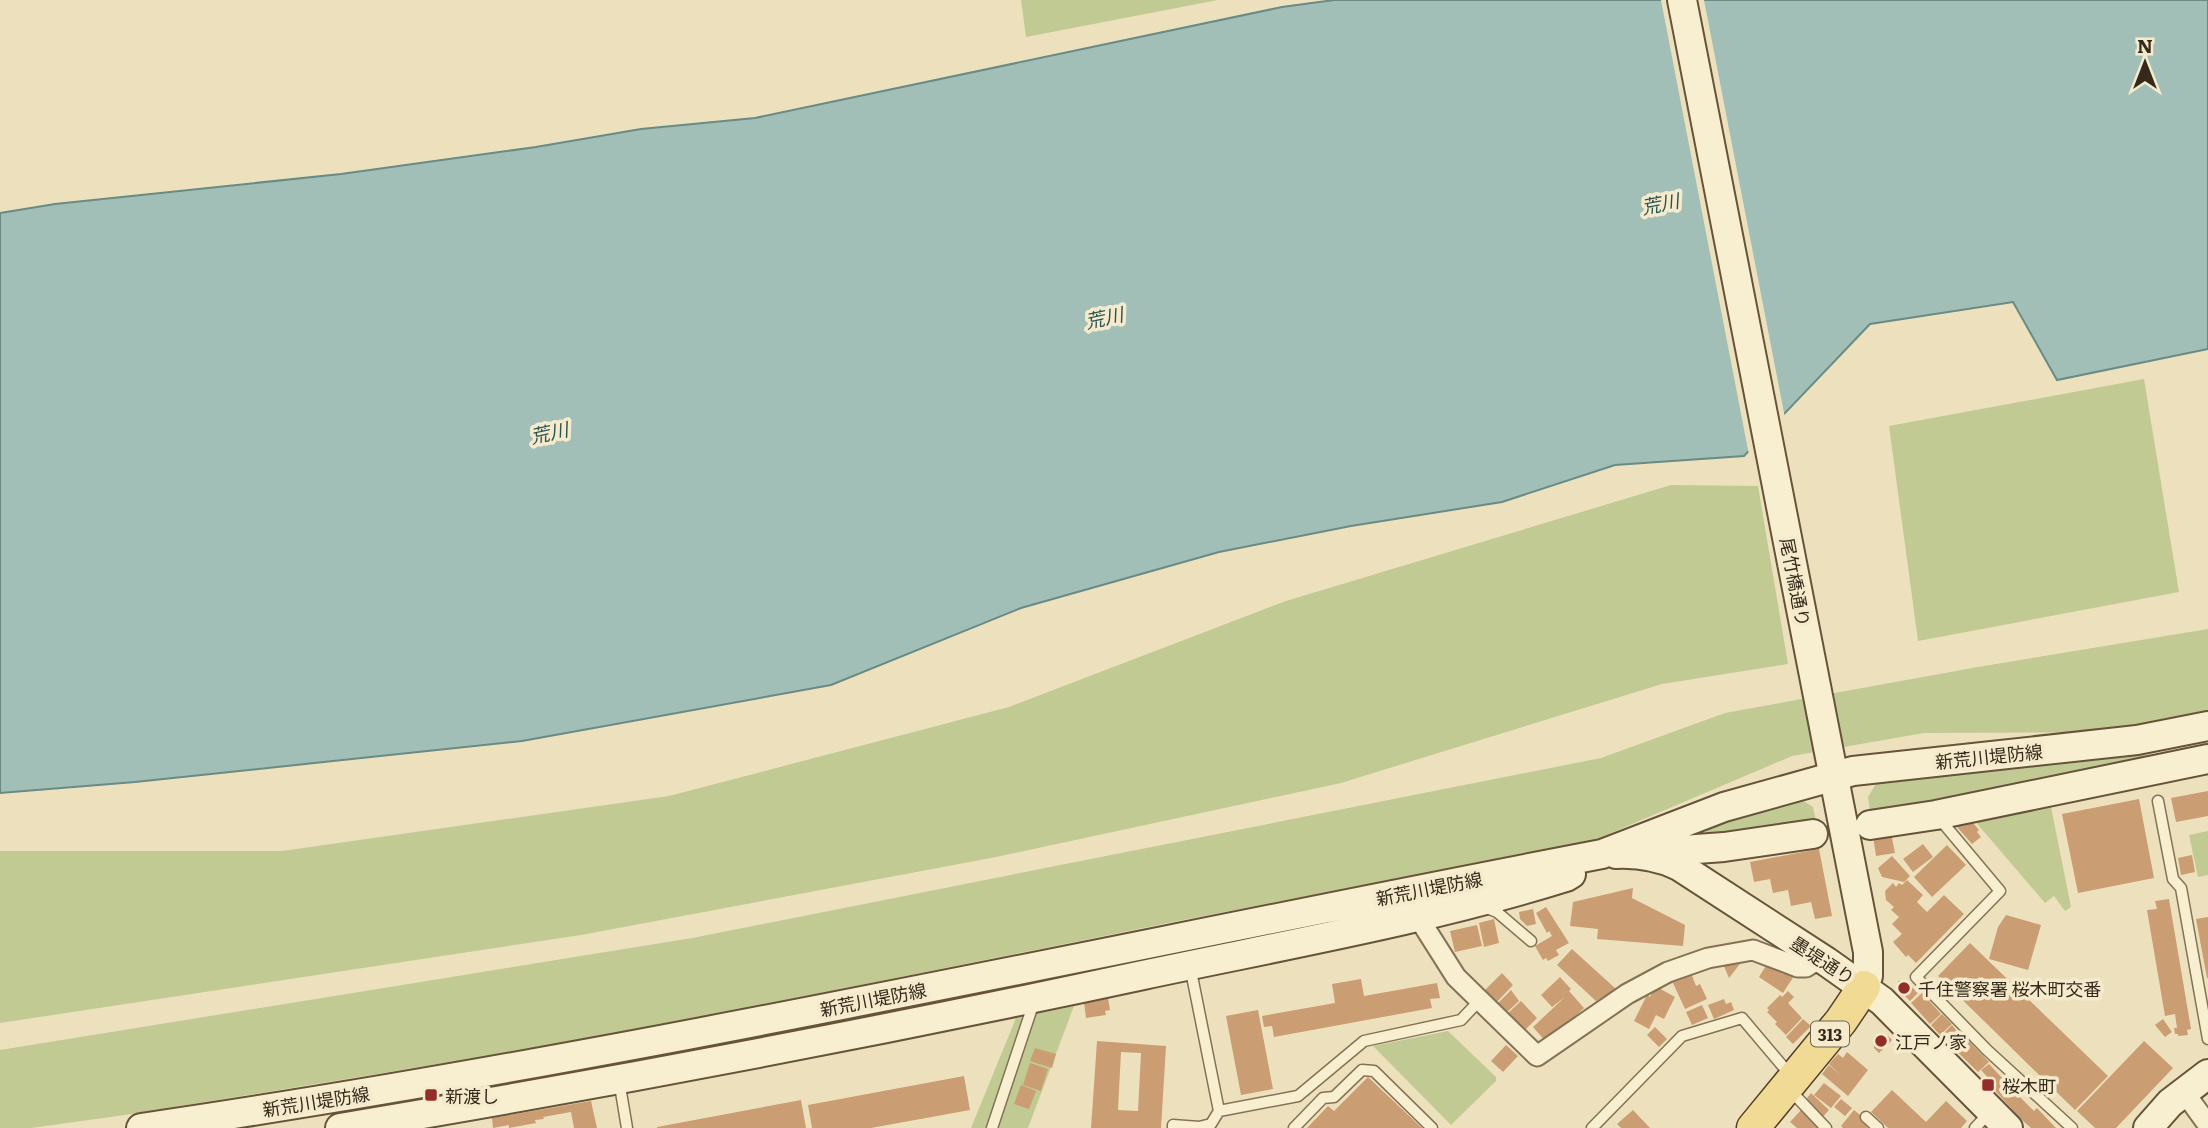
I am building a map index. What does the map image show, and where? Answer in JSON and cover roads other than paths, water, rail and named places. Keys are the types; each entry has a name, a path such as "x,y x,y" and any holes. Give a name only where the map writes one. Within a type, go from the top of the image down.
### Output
{"main road":[{"name":"尾竹橋通り","path":"1682,0 1868,952 1868,976 1864,987 1841,1021 1753,1128"},
{"name":"新荒川堤防線","path":"141,1128 612,1050 1602,854 1831,763 1876,767 2137,740 2208,726"},
{"name":"新荒川堤防線","path":"2137,740 2153,750 2167,752 2208,744"},
{"path":"1870,825 1936,815 2208,759"},
{"path":"1638,853 1724,847 1813,834"},
{"name":"墨堤通り","path":"1602,854 1638,853 1679,866 1864,987 1897,1015 1991,1122"},
{"name":"新荒川堤防線","path":"340,1128 618,1079 1035,998 1418,916 1481,902 1566,877 1602,854"},
{"path":"2148,1128 2160,1113 2208,1074"}],"street":[{"path":"1418,916 1456,977 1537,1056 1627,994 1668,972 1708,958 1753,950 1798,967 1806,967 1821,958"},
{"path":"2184,1092 2208,1125"}],"lane":[{"path":"2158,801 2173,879 2181,888 2208,1039"},
{"path":"1936,815 2000,891 1916,977 1987,1051 2072,1128"},
{"path":"1481,902 1531,941"},
{"path":"1173,1128 1173,1125 1199,1127 1211,1124 1219,1111 1190,965"},
{"path":"992,1128 1035,998"},
{"path":"1219,1111 1298,1096 1364,1041 1461,1020 1479,1001"},
{"path":"1592,1128 1682,1036 1742,1018 1826,1128"},
{"path":"1294,1128 1322,1098 1334,1097 1362,1070 1374,1071 1432,1128"},
{"path":"618,1079 627,1128"},
{"path":"1866,1117 1878,1128"}],"water":[{"name":"荒川","path":"1334,0 2208,0 2208,349 2057,380 2013,302 1870,324 1744,456 1615,465 1502,502 1351,526 1219,552 1021,608 831,685 522,741 135,782 0,793 0,213 55,204 341,174 536,147 641,129 755,118 1282,7"}],"place":[{"name":"千住警察署 桜木町交番","path":"1904,988"},
{"name":"江戸ノ家","path":"1881,1041"},
{"name":"桜木町","path":"1988,1085"},
{"name":"新渡し","path":"431,1095"}]}
